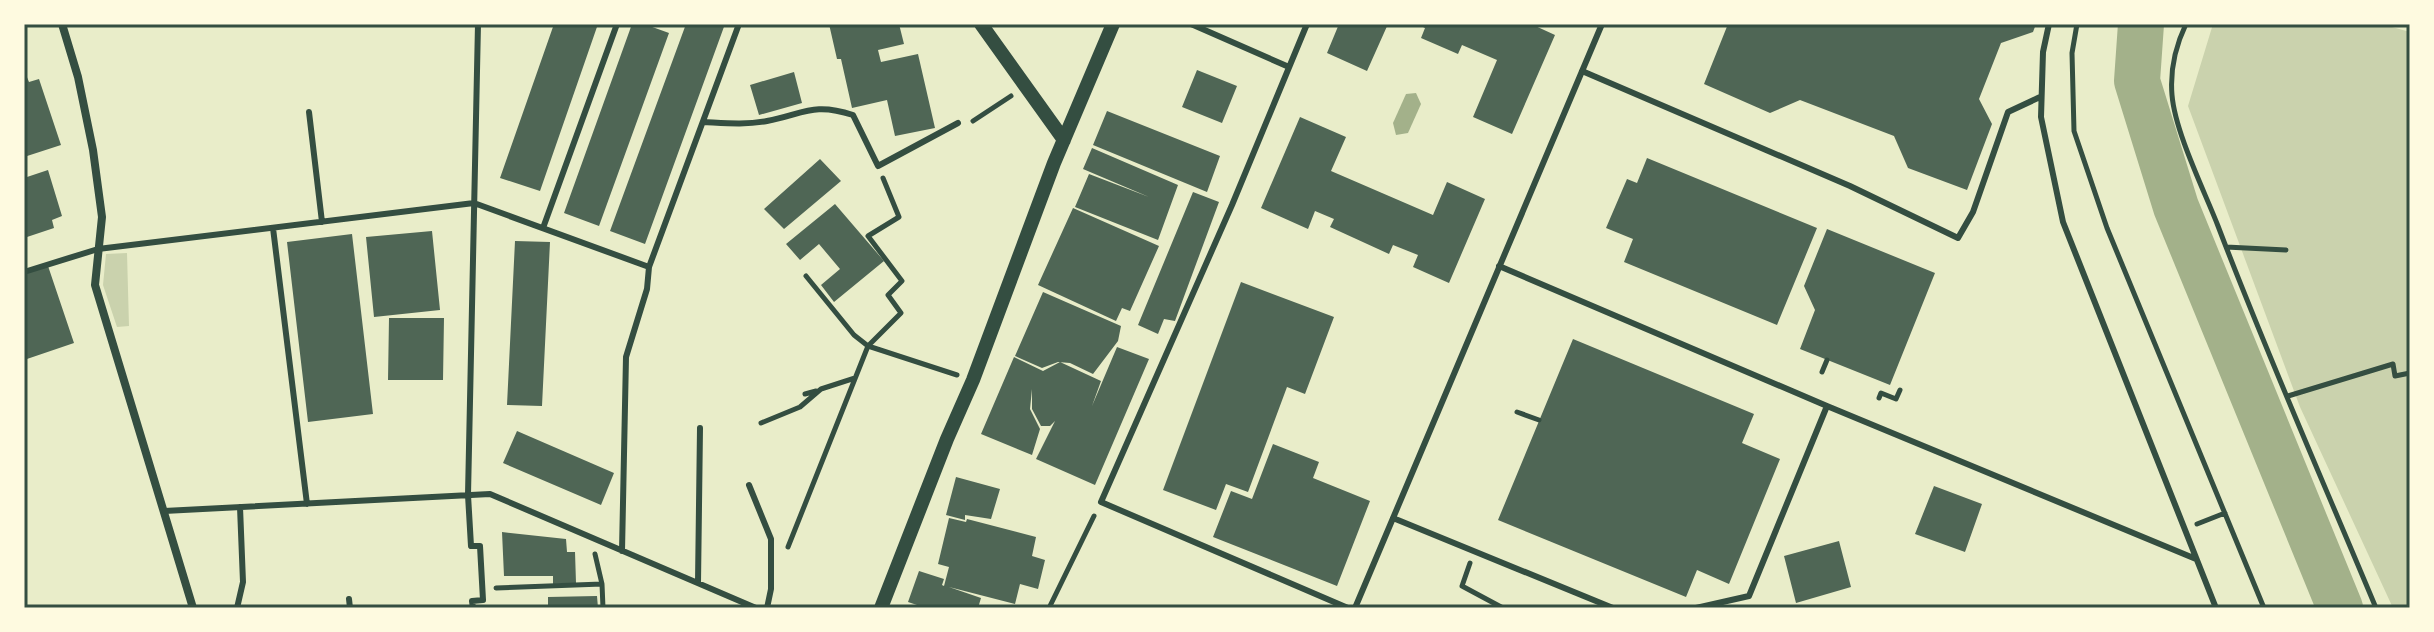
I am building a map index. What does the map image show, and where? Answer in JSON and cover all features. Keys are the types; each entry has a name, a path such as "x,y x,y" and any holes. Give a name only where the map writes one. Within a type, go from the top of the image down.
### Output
{"street":[{"path":"62,24 78,77 93,150 102,217 95,285 193,608"},
{"path":"981,24 1064,140"},
{"path":"881,608 973,380 1064,140 1113,24"}],"lane":[{"path":"473,608 472,601 483,600 480,546 471,546 468,495 478,24"},
{"path":"543,228 617,24"},
{"path":"622,551 626,357 647,289 649,267 739,24"},
{"path":"1191,24 1289,67"},
{"path":"1307,24 1101,502 1348,608"},
{"path":"1355,608 1602,24"},
{"path":"2049,24 2043,52 2041,117 2063,222 2216,608"},
{"path":"1582,71 1850,186 1958,238 1973,212 2008,112 2040,97"},
{"path":"703,122 742,124 769,121 811,109 832,108 853,115 878,166 960,126"},
{"path":"309,112 322,222"},
{"path":"24,272 98,249 474,203 649,267"},
{"path":"273,228 307,504"},
{"path":"1499,266 2196,559"},
{"path":"1696,608 1749,596 1827,406"},
{"path":"698,583 700,428"},
{"path":"749,485 771,539 771,589 767,608"},
{"path":"164,511 490,494 756,608"},
{"path":"237,608 243,582 240,507"},
{"path":"1393,518 1613,608"},
{"path":"349,599 350,608"}],"path":[{"path":"2077,24 2072,53 2074,131 2107,228 2264,608"},
{"path":"2186,24 2175,51 2172,94 2176,118 2226,247 2376,608"},
{"path":"960,126 1025,86"},
{"path":"771,589 868,346 901,313 888,295 902,281 868,236 899,217 878,166"},
{"path":"2226,247 2286,250"},
{"path":"806,276 854,335 868,346 973,380"},
{"path":"1822,372 1827,360"},
{"path":"2288,396 2393,364 2395,376 2410,373"},
{"path":"805,394 856,377"},
{"path":"761,423 800,407 821,389"},
{"path":"1879,398 1881,393 1896,399 1900,390"},
{"path":"1517,412 1539,420"},
{"path":"1049,608 1101,502"},
{"path":"2192,526 2225,513"},
{"path":"591,538 602,584 603,608"},
{"path":"1474,551 1462,586 1503,608"},
{"path":"483,588 602,584"}],"shaded area":[{"path":"2213,24 2381,24 2410,32 2410,608 2393,608 2300,407 2188,106"},
{"path":"1416,93 1421,104 1408,133 1396,135 1393,123 1406,94"},
{"path":"127,253 129,326 117,327 103,285 106,254"}],"building":[{"path":"554,24 598,24 540,191 500,178"},
{"path":"632,24 644,24 669,33 599,226 564,213"},
{"path":"686,24 725,24 645,244 610,231"},
{"path":"829,24 899,24 904,44 878,50 881,62 918,54 935,128 895,136 887,100 852,108"},
{"path":"1339,24 1388,24 1367,71 1327,53"},
{"path":"1417,24 1531,24 1555,35 1512,134 1473,117 1497,60 1462,45 1458,54 1421,38 1425,28"},
{"path":"1728,24 2036,24 2033,32 2001,43 1979,99 1992,124 1967,190 1908,168 1894,136 1800,100 1770,113 1704,84"},
{"path":"24,70 29,82 39,79 61,145 24,157"},
{"path":"1197,70 1237,86 1222,123 1182,107"},
{"path":"794,72 802,103 759,115 750,85"},
{"path":"1107,111 1220,156 1207,192 1093,145"},
{"path":"1300,117 1346,137 1331,171 1433,215 1447,182 1485,199 1449,283 1413,267 1418,255 1393,245 1389,254 1330,227 1334,219 1315,211 1308,229 1261,208"},
{"path":"1092,148 1178,185 1158,240 1075,207 1089,174 1149,197 1083,169"},
{"path":"1647,158 1817,228 1777,325 1624,262 1633,239 1606,228 1627,179 1637,183"},
{"path":"820,159 841,181 784,229 764,209"},
{"path":"48,170 62,216 52,220 54,228 24,238 24,178"},
{"path":"1193,192 1219,202 1175,321 1164,319 1158,334 1138,325"},
{"path":"835,204 884,261 834,302 821,285 840,269 819,244 800,260 786,244"},
{"path":"1073,208 1159,246 1130,311 1122,308 1116,321 1038,285"},
{"path":"1827,229 1935,273 1890,385 1800,349 1815,310 1804,286"},
{"path":"432,231 440,310 374,317 366,237"},
{"path":"352,234 373,414 308,422 287,242"},
{"path":"515,241 550,242 542,406 507,405"},
{"path":"47,263 74,343 24,360 24,270"},
{"path":"1241,282 1334,317 1305,394 1287,387 1248,492 1226,484 1216,510 1163,490"},
{"path":"1043,292 1121,326 1118,341 1093,374 1070,363 1058,362 1042,368 1015,356"},
{"path":"389,318 444,318 443,380 388,380"},
{"path":"1573,339 1754,414 1742,443 1780,459 1729,584 1697,570 1686,597 1498,520"},
{"path":"1117,347 1149,359 1095,485 1036,459 1055,421 1050,426 1041,426 1032,409 1032,389 1030,409 1040,429 1032,455 981,434 1014,357 1043,371 1060,362 1101,381 1092,406"},
{"path":"517,431 614,473 601,505 503,463"},
{"path":"1273,444 1319,462 1313,478 1370,501 1337,586 1213,537 1231,491 1252,499"},
{"path":"956,477 1000,489 991,519 965,515 965,520 946,515"},
{"path":"1934,486 1982,504 1965,552 1915,534"},
{"path":"949,518 966,522 967,519 1036,537 1032,556 1045,560 1038,589 1020,584 1015,604 949,587 981,598 978,608 926,608 908,602 919,571 944,579 944,586 949,567 938,564"},
{"path":"502,532 566,539 567,552 575,552 576,583 553,584 553,576 504,576"},
{"path":"1839,541 1851,587 1796,603 1784,556"},
{"path":"597,596 598,608 548,608 548,597"}],"waterway":[{"path":"2141,24 2137,81 2176,207 2340,608"}]}
